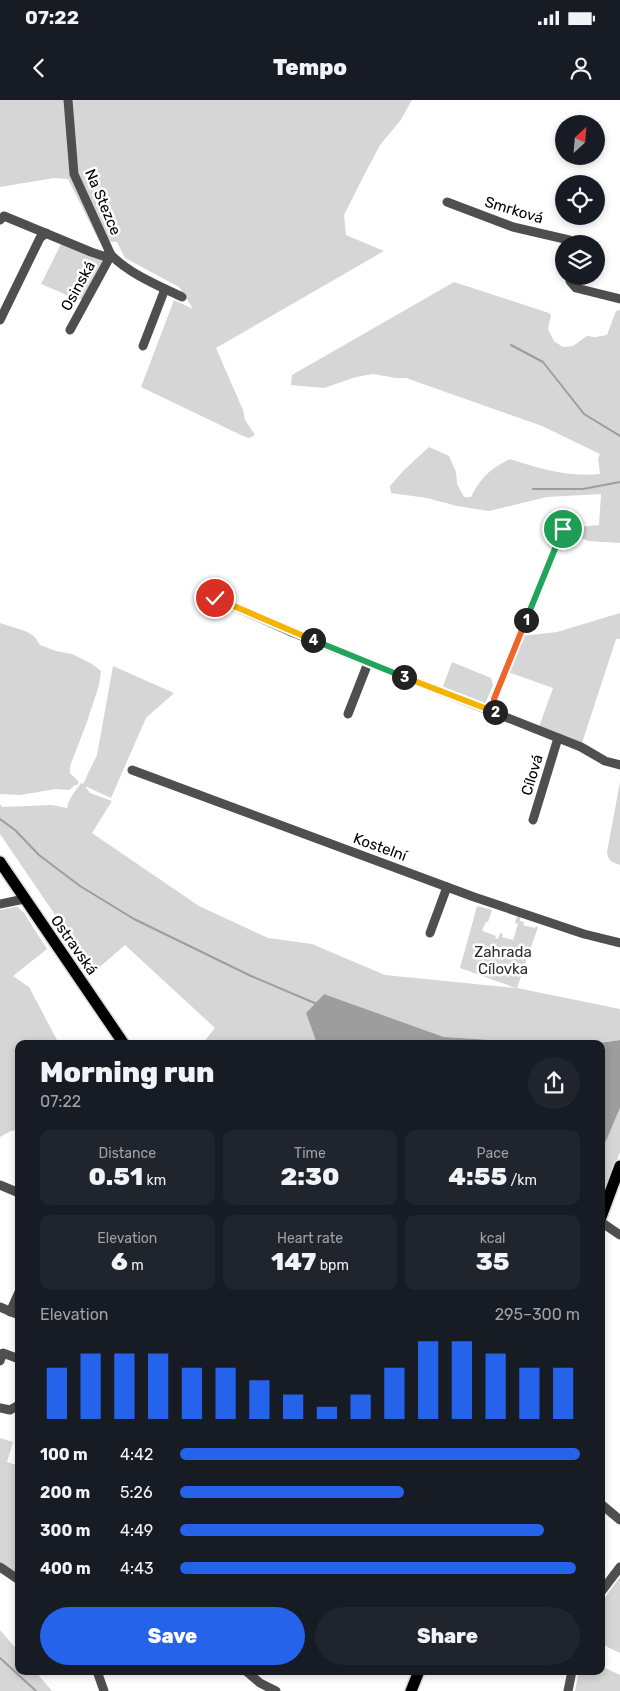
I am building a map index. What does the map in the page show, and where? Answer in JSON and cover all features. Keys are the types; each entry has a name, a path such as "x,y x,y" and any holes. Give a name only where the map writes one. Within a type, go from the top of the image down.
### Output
{"main road":[{"name":"Ostravská","path":"0,862 121,1040"},
{"path":"605,1206 620,1166"},
{"path":"411,1691 417,1675"}],"street":[{"name":"Na Stezce","path":"68,100 74,174 112,255 120,264 131,271 182,296"},
{"name":"Smrková","path":"447,202 513,226 555,236"},
{"name":"Na Stezce","path":"0,220 4,216 98,255 112,255"},
{"path":"0,320 40,238 46,233"},
{"name":"Osinská","path":"70,330 112,255"},
{"path":"573,285 576,288 620,299"},
{"path":"143,346 166,289"},
{"path":"495,713 494,699 563,529"},
{"path":"215,598 289,631 581,747 605,761 620,765"},
{"path":"348,714 368,663"},
{"name":"Cílová","path":"533,820 558,738"},
{"name":"Kostelní","path":"132,770 447,887 620,944"},
{"path":"430,933 447,887"},
{"path":"0,904 24,899"},
{"path":"0,1185 15,1191"},
{"path":"605,1225 620,1235"},
{"path":"0,1307 15,1313"},
{"path":"0,1361 3,1353 15,1358"},
{"path":"0,1408 10,1410 15,1407"},
{"path":"605,1507 620,1520"},
{"path":"0,1567 15,1577"},
{"path":"605,1587 620,1567"},
{"path":"98,1675 104,1691"},
{"path":"251,1675 260,1683 276,1691"},
{"path":"568,1691 571,1675"}],"green space":[{"path":"0,100 412,100 400,121 380,145 344,215 346,235 384,251 216,348 243,410 245,420 255,435 249,438 243,436 141,387 174,300 193,309 179,287 125,258 117,242 99,241 68,179 54,178 0,187"},
{"path":"61,244 103,260 83,299 76,299 41,284"},
{"path":"454,282 549,313 551,315 548,329 554,341 563,347 573,346 587,336 607,335 616,311 620,310 620,543 588,541 575,535 575,527 599,525 601,494 547,497 489,511 457,506 427,498 391,493 390,486 429,447 449,456 456,472 457,484 464,497 471,497 487,474 510,459 543,469 565,473 600,474 598,458 600,454 542,426 406,378 373,374 356,377 324,388 291,385 292,375"},
{"path":"620,613 620,639 616,639 582,743 539,727 553,688 508,672 522,636 557,632"},
{"path":"0,623 25,631 34,636 40,645 72,654 101,671 99,685 87,722 70,766 70,773 79,782 69,790 56,789 20,795 0,794"},
{"path":"452,662 491,678 493,685 485,704 482,705 442,689"},
{"name":"Zahrada Cílovka","path":"113,666 174,693 146,718 111,798 85,786 90,793 112,801 92,833 199,906 268,938 312,944 385,975 516,988 460,968 477,906 492,910 488,922 486,922 482,930 496,936 495,938 498,939 500,933 503,934 502,937 513,940 518,924 515,923 517,916 520,917 520,921 524,922 523,925 538,927 517,988 620,1009 620,1040 605,1042 605,1040 492,1040 444,1037 324,994 306,1013 316,1040 205,1040 215,1028 125,945 94,972 0,834 0,804 2,807 52,805 67,808 73,794 81,783 83,784 97,755"},
{"path":"620,782 620,865 611,861 607,852"},
{"path":"18,907 24,913 47,949 13,976 29,987 57,1040 15,1040 15,1130 0,1137 0,910"},
{"path":"620,1108 620,1152 605,1191 605,1143"},
{"path":"0,1438 13,1442 7,1462 15,1465 15,1573 0,1563"},
{"path":"620,1577 620,1653 605,1646 605,1598"},
{"path":"0,1630 15,1647 15,1675 38,1675 52,1691 0,1691"},
{"path":"605,1668 620,1675 620,1691 575,1691 578,1675 605,1675"}],"shaded area":[{"path":"324,994 444,1037 492,1040 316,1040 306,1013"},
{"path":"620,1040 620,1108 605,1143 605,1042"}],"waterway":[{"path":"511,345 543,362 584,414 620,436"},
{"path":"533,489 583,489 620,482"},
{"path":"0,819 15,830 39,855 80,886 134,919 251,976 317,1004"},
{"path":"0,1658 15,1672"},
{"path":"19,1675 36,1691"}],"route":[{"path":"215,598 289,631 495,713 494,699 563,529"}]}
